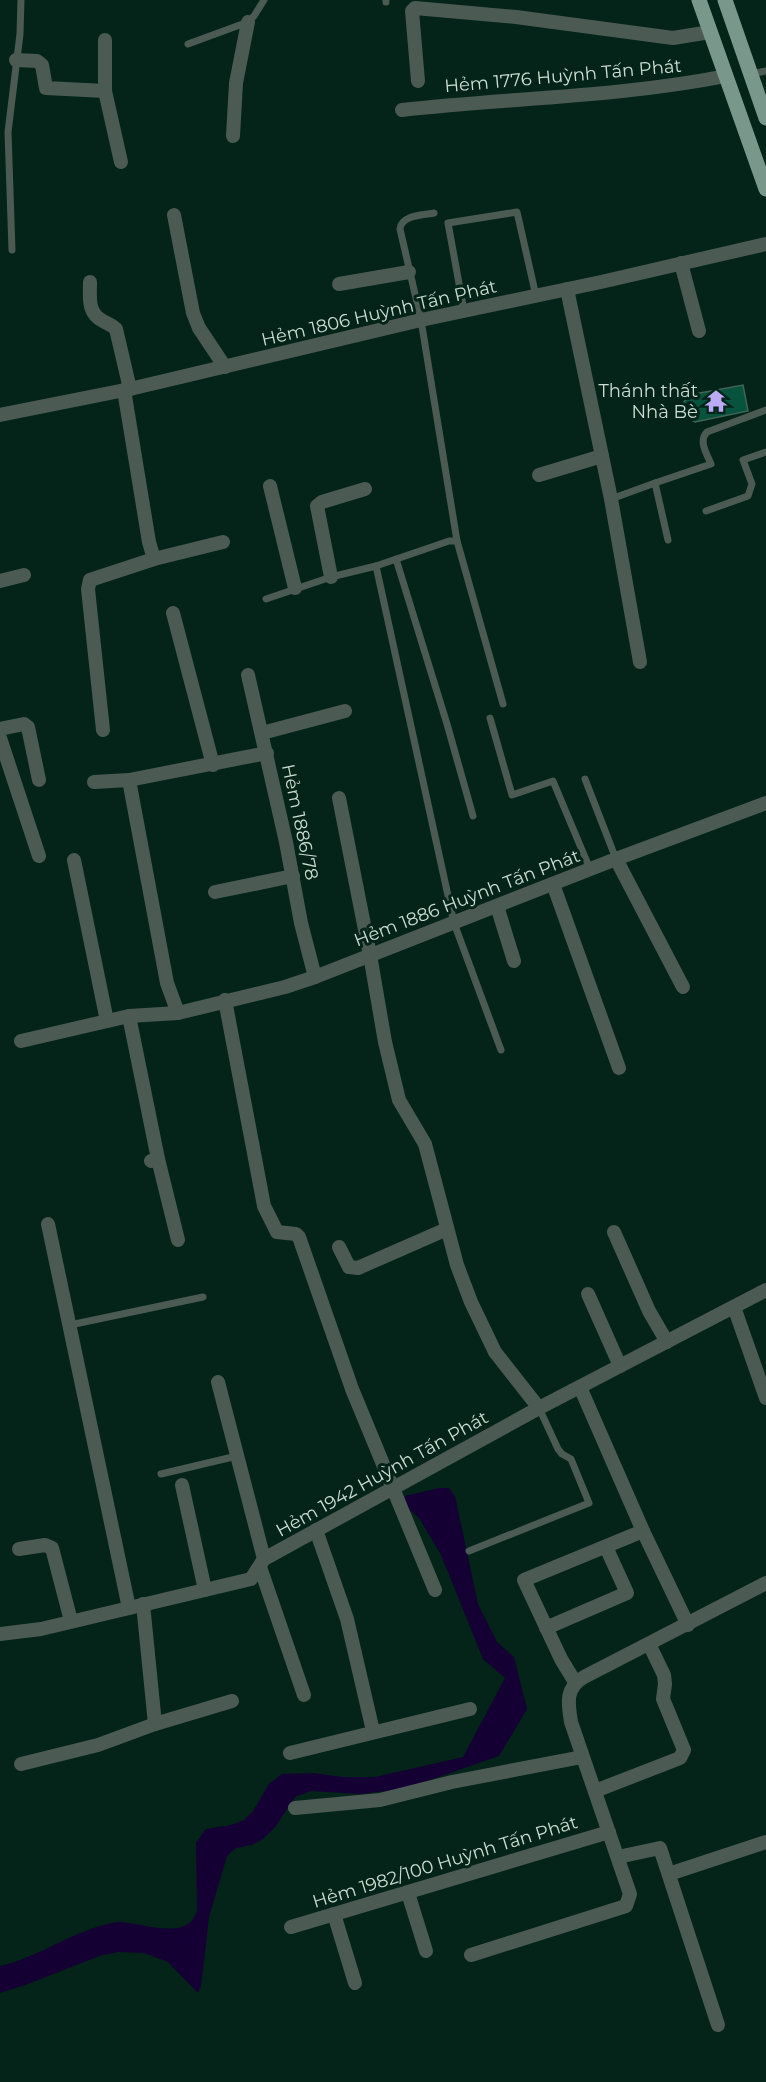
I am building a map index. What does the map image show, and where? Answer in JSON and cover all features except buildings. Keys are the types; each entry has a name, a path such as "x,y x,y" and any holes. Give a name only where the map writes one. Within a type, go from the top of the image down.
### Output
{"main road":[{"path":"699,0 766,189"},
{"path":"725,0 758,73 766,118"}],"street":[{"path":"417,81 416,46 412,30 412,11 415,8 516,16 674,38 710,32"},
{"path":"233,136 236,83 248,22"},
{"path":"105,40 105,91 121,162"},
{"path":"16,60 37,61 42,65 46,88 105,91"},
{"name":"Hẻm 1776 Huỳnh Tấn Phát","path":"402,110 475,102 607,93 726,76"},
{"path":"174,215 193,313 199,328 225,367"},
{"name":"Hẻm 1806 Huỳnh Tấn Phát","path":"0,415 127,389 421,320 766,244"},
{"path":"681,264 699,331"},
{"path":"339,284 409,272"},
{"path":"90,282 91,311 116,329 149,542 154,560"},
{"path":"567,289 611,499 640,662"},
{"path":"539,474 602,456"},
{"path":"270,486 295,588"},
{"path":"331,577 317,506 322,502 365,489"},
{"path":"103,730 88,583 94,577 223,542"},
{"path":"0,581 24,575"},
{"path":"173,613 213,765"},
{"name":"Hẻm 1886/78","path":"248,675 267,753 301,923 315,977"},
{"path":"262,733 345,711"},
{"path":"0,729 24,724 28,727 39,780"},
{"path":"0,738 39,856"},
{"path":"94,782 129,780 267,753"},
{"path":"129,780 167,983 178,1013"},
{"path":"339,798 385,1042 399,1100 425,1144 457,1265 495,1352 539,1408"},
{"name":"Hẻm 1886 Huỳnh Tấn Phát","path":"21,1041 129,1016 178,1013 285,987 766,803"},
{"path":"616,859 683,987"},
{"path":"74,860 107,1021"},
{"path":"215,892 293,876"},
{"path":"554,884 619,1068"},
{"path":"497,906 514,961"},
{"path":"225,1000 264,1206 277,1232 296,1234 299,1237 352,1389 435,1590"},
{"path":"129,1016 155,1160 178,1240"},
{"path":"48,1224 129,1608"},
{"path":"339,1247 349,1267 358,1268 447,1229"},
{"path":"614,1232 649,1311 667,1342"},
{"name":"Hẻm 1942 Huỳnh Tấn Phát","path":"0,1634 41,1629 251,1580 262,1563 316,1530 539,1408 766,1290"},
{"path":"588,1294 620,1366"},
{"path":"734,1307 766,1398"},
{"path":"218,1382 262,1563 304,1695"},
{"path":"580,1387 643,1531 688,1625"},
{"path":"182,1485 205,1590"},
{"path":"316,1530 347,1619 373,1731"},
{"path":"575,1682 561,1659 524,1580 643,1531"},
{"path":"19,1549 45,1545 52,1548 71,1621"},
{"path":"546,1628 627,1593 606,1547"},
{"path":"471,1955 627,1906 630,1894 571,1722 569,1706 571,1690 575,1682 766,1583"},
{"path":"143,1604 155,1724"},
{"path":"595,1791 680,1758 683,1753 684,1750 663,1699 664,1675 649,1644"},
{"path":"21,1764 98,1745 155,1724 232,1701"},
{"path":"290,1753 470,1709"},
{"path":"295,1808 380,1800 452,1782 582,1757"},
{"name":"Hẻm 1982/100 Huỳnh Tấn Phát","path":"291,1927 609,1832"},
{"path":"669,1874 766,1842"},
{"path":"618,1857 660,1848 718,2025"},
{"path":"408,1893 426,1951"},
{"path":"334,1914 355,1983"}],"lane":[{"path":"12,250 8,132 20,34 21,0"},
{"path":"188,44 248,22 264,0"},
{"path":"464,311 448,223 517,212 536,296"},
{"path":"434,213 405,219 400,224 421,320 457,541 503,704"},
{"path":"611,499 711,464 702,442 703,435 766,410"},
{"path":"706,511 748,496 752,484 743,460 766,452"},
{"path":"655,483 668,540"},
{"path":"266,599 449,541 457,541"},
{"path":"396,559 473,816"},
{"path":"376,566 454,923 501,1050"},
{"path":"490,718 512,795 554,781 590,869"},
{"path":"585,779 616,859"},
{"path":"70,1325 203,1297"},
{"path":"469,1551 589,1503 571,1459 558,1449 539,1408"},
{"path":"161,1474 237,1455"}],"shaded area":[{"path":"449,1488 455,1496 478,1604 497,1642 514,1657 527,1709 499,1756 404,1789 360,1794 311,1791 295,1797 276,1826 263,1839 252,1845 236,1848 227,1856 209,1917 201,1987 198,1993 168,1962 144,1953 119,1952 102,1955 0,1993 0,1966 26,1958 87,1930 114,1922 163,1928 185,1926 192,1920 197,1910 196,1843 206,1829 231,1825 244,1820 253,1811 269,1784 282,1774 313,1773 343,1777 375,1777 463,1757 505,1678 483,1659 441,1555 419,1518 403,1504 405,1496"}],"place":[{"name":"Thánh thất Nhà Bè","path":"716,401"}]}
